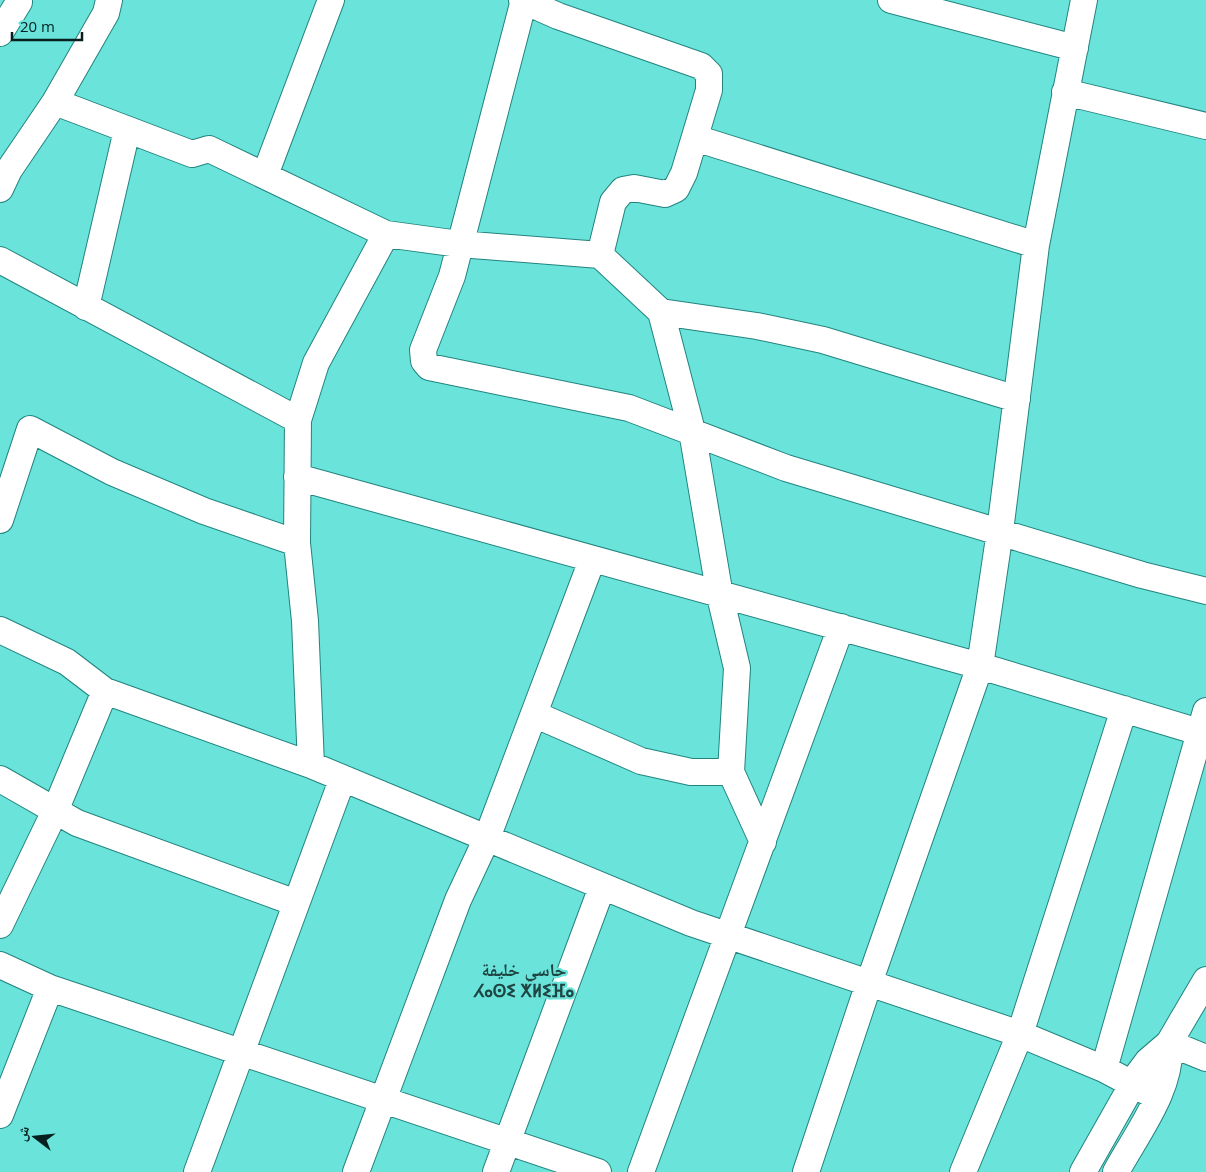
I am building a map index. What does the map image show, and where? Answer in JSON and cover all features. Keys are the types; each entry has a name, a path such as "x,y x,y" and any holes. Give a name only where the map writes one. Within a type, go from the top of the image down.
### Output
{"street":[{"path":"0,189 9,170 55,102 106,12 109,0"},
{"path":"265,175 331,0"},
{"path":"600,255 613,202 623,190 634,188 665,194 676,189 684,173 709,90 710,74 701,66 558,16 523,0 452,276 423,350 424,361 429,367 629,408 786,468 1142,575 1206,590"},
{"path":"890,0 1074,48"},
{"path":"806,1172 869,983 980,666 1000,531 1036,246 1084,0"},
{"path":"0,34 19,2"},
{"path":"1066,92 1206,126"},
{"path":"55,102 192,154 209,150 386,234 459,244 600,255 661,312 692,431 720,596 737,668 731,772 763,842"},
{"path":"86,307 127,130"},
{"path":"694,138 1036,246"},
{"path":"312,765 305,621 297,543 298,420 316,363 386,234"},
{"path":"0,260 298,420"},
{"path":"661,312 757,326 823,340 1017,400"},
{"path":"0,520 30,429 112,472 204,511 297,543"},
{"path":"297,477 720,596 841,627 1124,709 1204,726 1104,1069"},
{"path":"356,1172 458,900 487,838 592,560"},
{"path":"641,1172 841,627"},
{"path":"0,630 67,662 105,691 312,765 342,780 487,838 602,887 728,936 1020,1034 1104,1069 1157,1098"},
{"path":"0,925 56,810 105,691"},
{"path":"963,1172 1020,1034 1124,709"},
{"path":"534,714 641,761 691,772 731,772"},
{"path":"0,778 77,823 296,903"},
{"path":"197,1172 342,780"},
{"path":"496,1172 602,887"},
{"path":"0,965 50,988 598,1172"},
{"path":"1083,1172 1132,1085 1148,1061 1169,1043 1206,980"},
{"path":"0,1115 50,988"},
{"path":"1169,1043 1206,1058"},
{"path":"1116,1172 1157,1098 1168,1071 1169,1043"}],"district":[{"name":"حاسي خليفة ⵃⴰⵙⵉ ⵅⵍⵉⴼⴰ","path":"524,980"}]}
